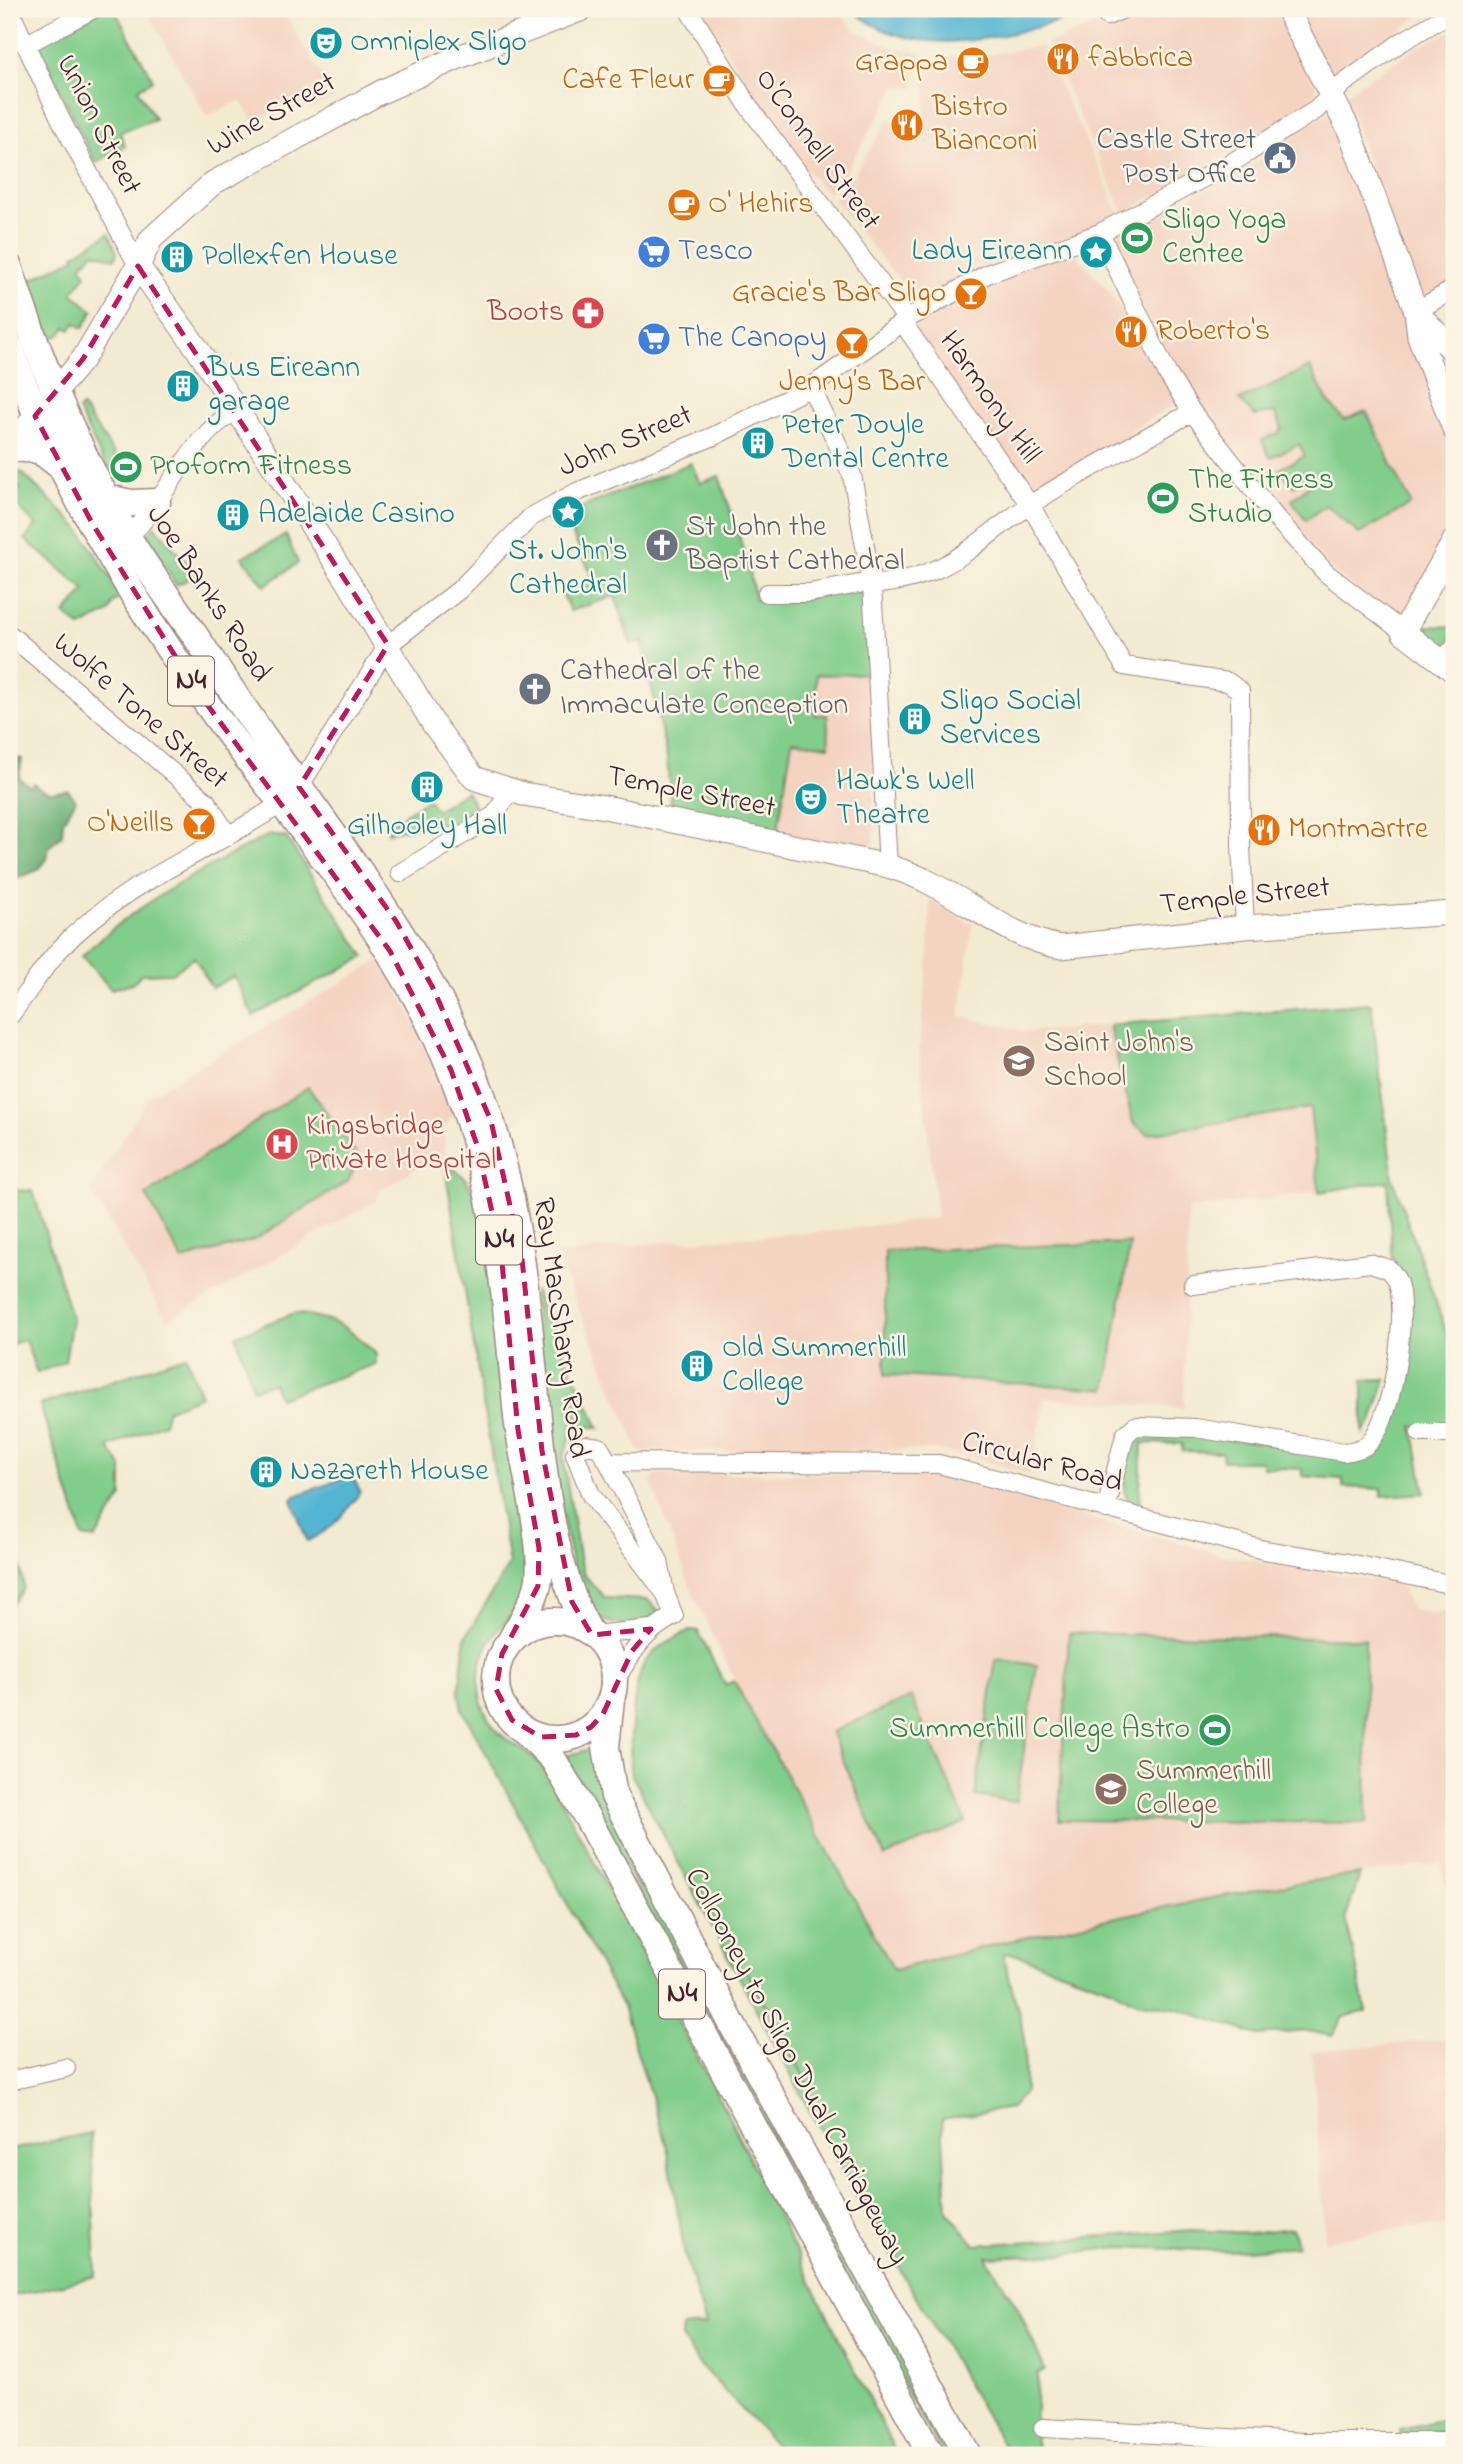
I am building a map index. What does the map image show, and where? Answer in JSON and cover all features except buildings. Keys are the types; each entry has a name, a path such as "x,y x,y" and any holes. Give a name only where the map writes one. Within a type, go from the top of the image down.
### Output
{"highway":[{"name":"N4","path":"9,267 38,354 56,393"},
{"name":"N4","path":"9,346 35,416"},
{"name":"Joe Banks Road","path":"56,393 107,498 119,545"},
{"name":"Joe Banks Road","path":"35,416 62,467 119,545 198,691 291,795"},
{"path":"9,448 39,450 62,467"},
{"path":"107,498 131,503 157,502"},
{"name":"Ray MacSharry Road","path":"291,795 396,920 433,988 491,1121 522,1259 542,1451 561,1562 572,1602 592,1633"},
{"name":"Ray MacSharry Road","path":"291,795 390,951 451,1070 477,1144 501,1252 518,1430 539,1548 538,1586 512,1640"},
{"path":"512,1640 525,1629 549,1621 574,1623 592,1633"},
{"name":"N4","path":"592,1633 609,1657 613,1690"},
{"name":"N4","path":"512,1640 499,1663 496,1689 502,1706 512,1720 553,1759 931,2455"},
{"path":"525,1731 541,1737 559,1739 576,1735 597,1721 613,1690"},
{"name":"Collooney to Sligo Dual Carriageway","path":"613,1690 606,1747 614,1796 968,2455"},
{"name":"N4","path":"793,2133 854,2224 988,2455"},
{"name":"N4","path":"775,2166 818,2267 910,2455"}],"main road":[{"name":"Wine Street","path":"9,448 83,359 151,239 220,178 391,88 454,59 582,9"},
{"path":"1287,9 1353,140 1416,311 1454,352"},
{"name":"Temple Street","path":"138,266 196,347 388,645 434,725 465,770 484,783 888,866 925,880 1014,933 1061,947 1245,927 1454,913"},
{"path":"1416,311 1415,325 1445,380 1454,429"},
{"path":"1450,660 1403,632 1454,541"}],"street":[{"name":"Union Street","path":"9,9 138,266"},
{"path":"25,45 93,9"},
{"name":"O'Connell Street","path":"688,9 688,14 749,107 905,321"},
{"name":"John Street","path":"388,645 459,590 515,530 543,509 714,436 811,387 905,321 987,274 1100,233 1126,220 1249,152 1316,110 1343,84 1400,43 1437,21 1454,16"},
{"path":"1100,233 1167,373 1192,412 1276,518 1326,573 1403,632"},
{"path":"1416,311 1454,289"},
{"name":"Harmony Hill","path":"905,321 1030,505 1125,666 1228,682 1240,691 1241,846 1245,927"},
{"path":"811,387 852,475 872,583 888,866"},
{"path":"119,545 157,502 204,436 218,421 235,411"},
{"path":"767,593 809,593 872,583 904,582 933,573 968,554 1030,505 1192,412"},
{"name":"Wolfe Tone Street","path":"9,634 207,802 233,833"},
{"path":"9,1017 60,950 93,919 128,892 233,833 291,795 388,645"},
{"path":"400,873 495,815 510,790"},
{"path":"1106,1509 1125,1435 1135,1426 1196,1428 1344,1452 1365,1446 1371,1440 1393,1393 1399,1353 1399,1284 1390,1269 1370,1264 1193,1285"},
{"path":"1420,1433 1454,1433"},
{"path":"613,1690 632,1651 651,1629 674,1616 665,1593 659,1562 603,1451 593,1445 584,1445 575,1454 591,1495 665,1593"},
{"name":"Circular Road","path":"608,1462 939,1464 1264,1550 1348,1563 1454,1586"},
{"path":"592,1633 651,1629"},
{"path":"9,2081 66,2068"},
{"path":"1043,2428 1304,2442 1454,2442"}],"highlighted area":[{"path":"138,266 388,645 299,787 396,921 433,988 491,1121 522,1259 542,1451 572,1602 592,1635 651,1629 632,1651 603,1714 591,1727 576,1735 541,1737 512,1720 496,1689 502,1654 538,1586 539,1548 518,1430 501,1252 477,1145 451,1070 390,951 197,691 92,523 35,416 83,359"}],"shaded area":[{"path":"146,9 282,9 335,98 310,109 304,99 290,102 254,122 240,100 207,117"},
{"path":"701,9 836,9 856,31 891,47 922,52 913,88 896,87 841,180 827,193 793,154 760,106"},
{"path":"1135,9 1280,9 1317,90 1306,109 1124,214 1046,44"},
{"path":"1295,9 1411,9 1417,17 1330,83"},
{"path":"1454,30 1454,282 1416,299 1345,94 1417,47"},
{"path":"1042,46 1121,217 975,271 915,299 833,199 850,181 887,122 925,112 928,58 991,54"},
{"path":"1333,109 1454,448 1454,528 1399,622 1332,571 1180,385 1108,239 1246,169"},
{"path":"1071,250 1106,287 1144,341 1179,402 1130,431 1135,439 1032,499 910,324 987,279"},
{"path":"872,673 874,843 863,850 777,836 792,740 828,745 816,715 816,675"},
{"path":"930,900 973,925 960,1016 1029,1032 1109,1025 1133,1123 1148,1134 1310,1108 1319,1192 1188,1209 1184,1408 1044,1398 1032,1474 958,1454 932,1450 639,1451 556,1255 650,1243 812,1233 937,1218 919,1050 929,953"},
{"name":"Kingsbridge Private Hospital","path":"380,960 411,1014 454,1113 445,1127 444,1161 425,1163 379,1191 377,1200 167,1321 91,1190 149,1096"},
{"name":"Summerhill College","path":"656,1474 907,1475 957,1481 1227,1556 1399,1584 1412,1610 1437,1614 1454,1607 1454,1924 1441,1863 1251,1889 991,1945 894,1970 848,1881 754,1720 693,1594 651,1482"},
{"path":"1454,2039 1454,2226 1408,2227 1325,2241 1312,2051"}],"green space":[{"path":"103,9 114,9 153,80 138,89 155,119 120,132 125,146 95,163 38,44"},
{"path":"109,233 117,252 115,259 94,252 81,266 86,275 72,293 93,311 83,328 75,323 70,330 66,327 61,334 45,342 28,281 75,258 74,255"},
{"path":"1310,367 1327,400 1344,420 1366,411 1411,504 1359,534 1326,505 1306,520 1292,500 1313,482 1307,475 1294,486 1279,469 1305,456 1299,444 1270,458 1262,440 1279,433 1282,428 1275,412 1255,416 1239,400"},
{"path":"82,407 119,460 108,471 78,410"},
{"path":"691,463 700,483 719,476 749,566 755,600 789,601 863,588 872,673 816,675 816,715 827,715 829,746 792,741 777,836 671,806 667,758 642,642 631,644 615,596 570,611 563,595 592,575 563,515"},
{"path":"21,472 78,527 123,597 113,602 109,612 80,627 65,614 85,590 25,539 36,525 10,499 20,488 13,482"},
{"path":"154,526 198,575 176,585 148,536"},
{"path":"286,535 298,563 265,586 242,557"},
{"path":"1426,626 1454,627 1454,638 1441,647"},
{"path":"12,758 22,759 19,778 31,787 33,783 49,792 68,790 76,800 63,821 62,835 49,847 47,859 38,870 9,882 9,761"},
{"path":"466,791 474,805 473,813 451,829 447,822 388,832 390,824 428,799 436,810"},
{"path":"269,835 286,837 365,957 253,1016 234,976 212,988 194,957 173,973 141,974 133,983 111,989 82,956 147,904"},
{"path":"1371,1003 1393,1180 1454,1354 1454,1427 1413,1426 1425,1493 1382,1496 1382,1489 1343,1487 1343,1479 1302,1476 1302,1469 1262,1467 1262,1461 1223,1461 1222,1452 1182,1451 1182,1444 1142,1443 1139,1508 1130,1504 1124,1490 1126,1480 1123,1476 1131,1439 1136,1435 1156,1432 1365,1453 1375,1447 1390,1424 1397,1402 1403,1376 1409,1319 1402,1273 1392,1259 1388,1181 1319,1192 1310,1108 1148,1134 1133,1123 1109,1025"},
{"path":"308,1087 360,1158 348,1181 254,1240 182,1260 146,1195"},
{"path":"444,1161 465,1178 486,1214 531,1555 520,1602 490,1641 481,1662 479,1684 483,1707 500,1734 535,1759 549,1777 727,2113 897,2455 785,2455 698,2363 682,2338 683,2327 706,2325 685,2256 667,2147 623,2007 462,1709 459,1694 465,1638 509,1564"},
{"path":"9,1190 33,1191 72,1320 65,1361 37,1373 25,1340 9,1345"},
{"path":"1130,1243 1106,1389 885,1375 885,1251"},
{"path":"534,1290 599,1428 587,1426 572,1433 563,1457 580,1563 585,1576 605,1598 648,1600 659,1612 639,1623 628,1625 607,1621 589,1608 577,1589 552,1455"},
{"path":"295,1313 331,1321 348,1330 376,1354 376,1364 279,1398 273,1383 253,1389 236,1335"},
{"path":"186,1356 201,1396 168,1409 164,1423 108,1447 122,1467 122,1496 95,1539 83,1537 40,1405"},
{"path":"1386,1379 1372,1421 1363,1433 1363,1380"},
{"path":"18,1557 24,1588 9,1608 9,1560"},
{"path":"691,1630 698,1631 725,1685 734,1681 894,1970 1126,1915 1242,1892 1360,1874 1346,1918 1366,2011 1343,2017 1332,2036 1308,2031 1258,2035 1179,2009 1136,2002 1110,1988 1011,1953 1003,1954 1024,2033 1025,2092 1011,2108 942,2119 947,2211 975,2245 1192,2230 1248,2233 1292,2228 1298,2246 1230,2251 1119,2247 1064,2254 986,2257 1019,2310 1045,2370 1037,2374 1035,2438 1039,2455 1011,2455 1000,2440 838,2164 632,1775 633,1716 642,1670 646,1661 656,1651","holes":["745,1969 775,2017 808,2084"]},
{"name":"Summerhill College Astro","path":"1069,1633 1365,1639 1367,1823 1059,1820"},
{"path":"996,1659 1037,1665 1016,1802 975,1796"},
{"path":"911,1697 966,1822 885,1857 831,1732"},
{"path":"589,1749 608,1806 958,2455 944,2455 919,2414 566,1756"},
{"path":"91,2133 96,2276 9,2297 9,2150"},
{"path":"1454,2417 1454,2434 1430,2431 1400,2435 1400,2429"}],"water":[{"path":"851,9 1100,9 1005,35 940,42 908,38 879,27"},
{"path":"352,1475 360,1492 337,1521 307,1541 292,1500 295,1496"}],"place":[{"name":"Omniplex Sligo","path":"326,43"},
{"name":"fabbrica","path":"1063,59"},
{"name":"Grappa","path":"973,63"},
{"name":"Cafe Fleur","path":"719,81"},
{"name":"Bistro Bianconi","path":"907,125"},
{"name":"Castle Street Post Office","path":"1280,158"},
{"name":"O' Hehirs","path":"684,205"},
{"name":"Sligo Yoga Centee","path":"1137,238"},
{"name":"Tesco","path":"654,252"},
{"name":"Lady Eireann","path":"1096,252"},
{"name":"Pollexfen House","path":"177,257"},
{"name":"Gracie's Bar Sligo","path":"971,294"},
{"name":"Boots","path":"588,313"},
{"name":"Roberto's","path":"1131,332"},
{"name":"The Canopy","path":"654,339"},
{"name":"Jenny’s Bar","path":"852,343"},
{"name":"Bus Eireann garage","path":"183,386"},
{"name":"Peter Doyle Dental Centre","path":"758,443"},
{"name":"Proform Fitness","path":"126,467"},
{"name":"The Fitness Studio","path":"1163,498"},
{"name":"St. John's Cathedral","path":"568,512"},
{"name":"Adelaide Casino","path":"233,515"},
{"name":"St John the Baptist Cathedral","path":"662,545"},
{"name":"Cathedral of the Immaculate Conception","path":"535,689"},
{"name":"Sligo Social Services","path":"915,719"},
{"name":"Gilhooley Hall","path":"427,787"},
{"name":"Hawk's Well Theatre","path":"811,799"},
{"name":"O'Neills","path":"199,824"},
{"name":"Montmartre","path":"1264,830"},
{"name":"Saint John's School","path":"1019,1061"},
{"name":"Kingsbridge Private Hospital","path":"282,1144"},
{"name":"Old Summerhill College","path":"697,1366"},
{"name":"Nazareth House","path":"266,1472"},
{"name":"Summerhill College Astro","path":"1215,1730"},
{"name":"Summerhill College","path":"1111,1789"}]}
